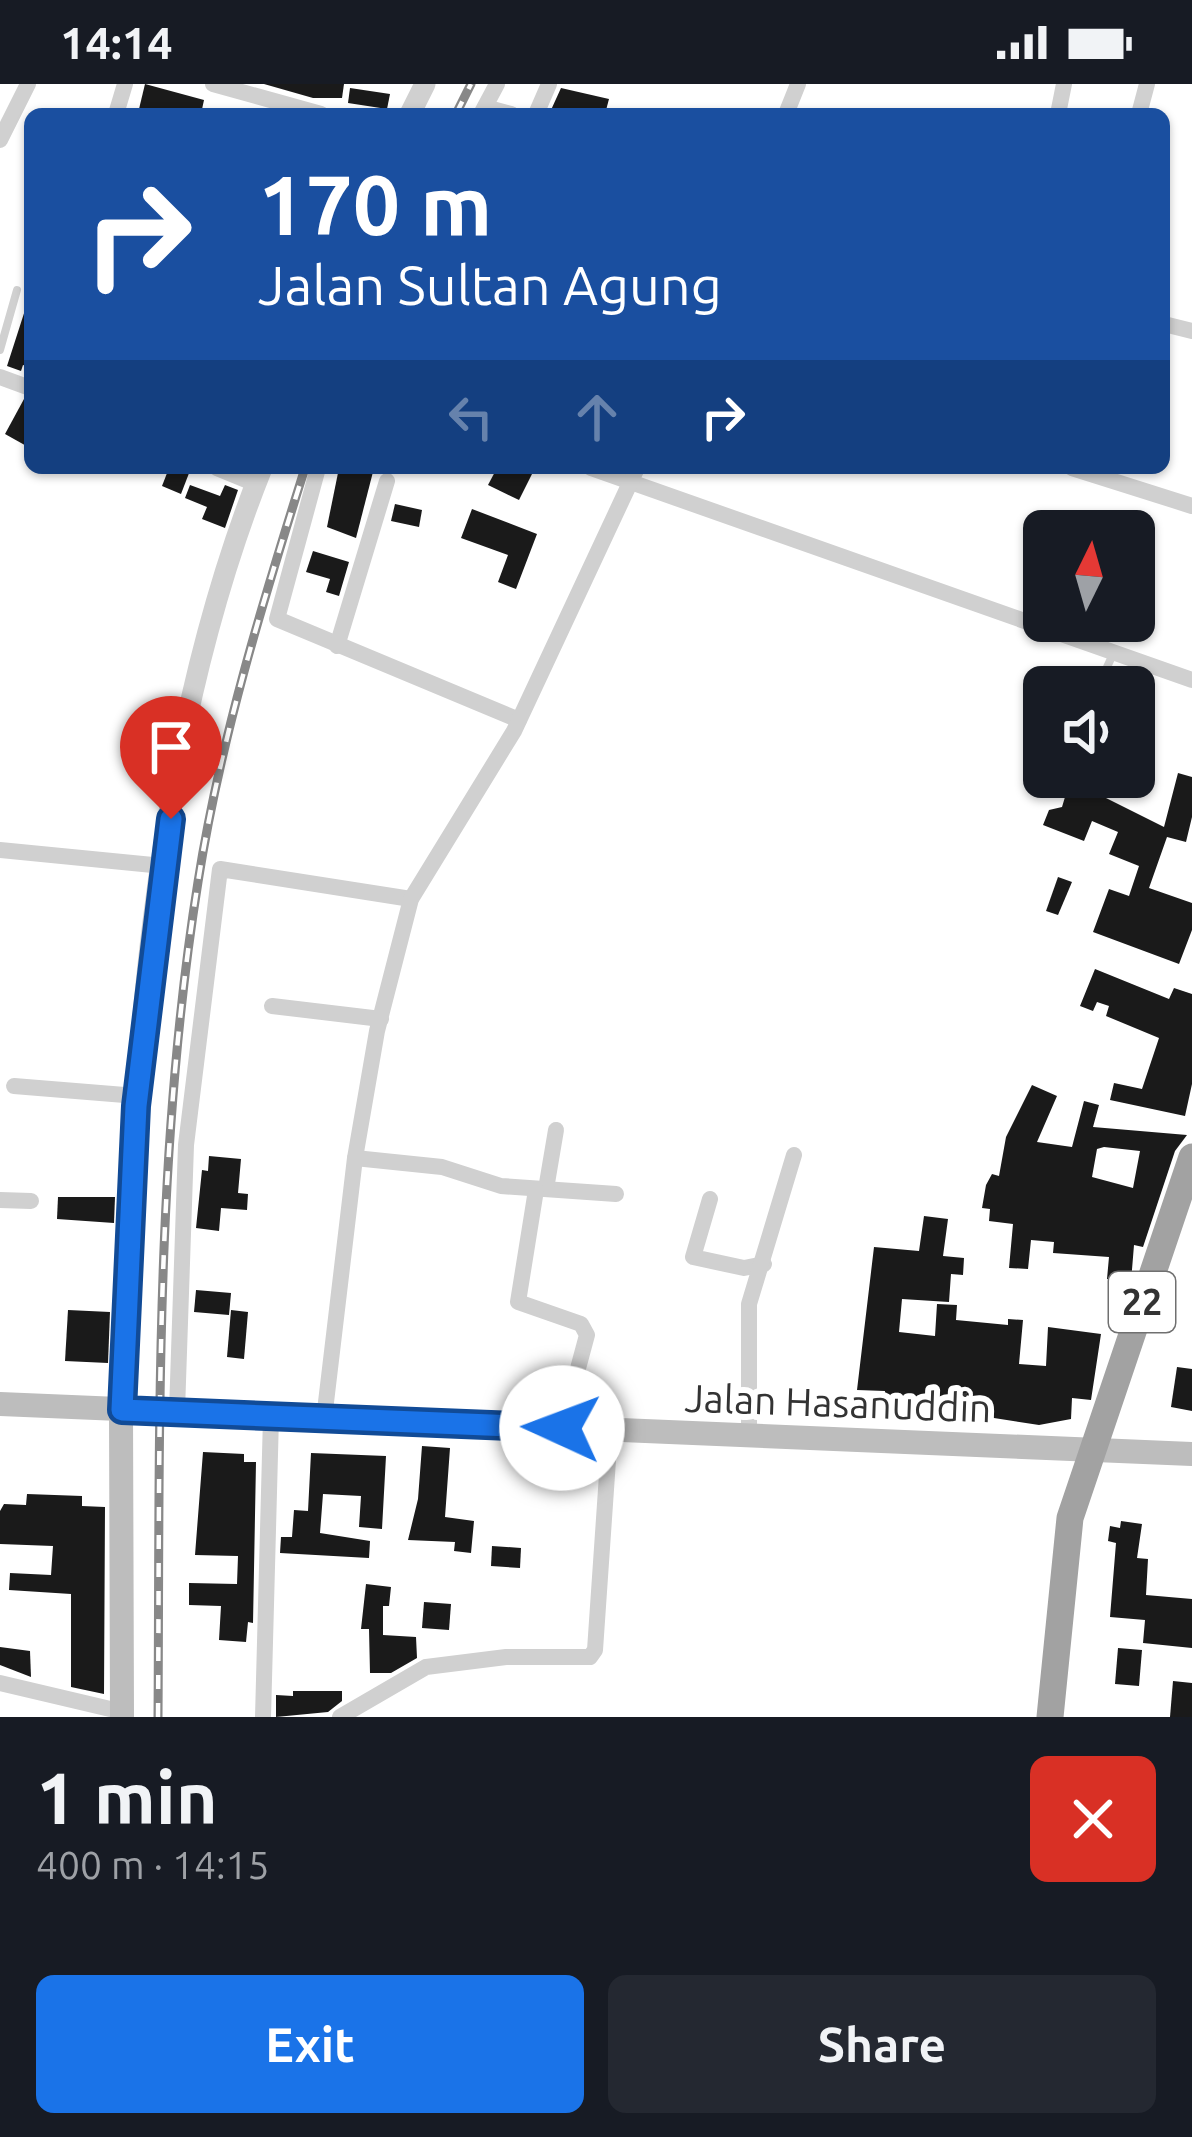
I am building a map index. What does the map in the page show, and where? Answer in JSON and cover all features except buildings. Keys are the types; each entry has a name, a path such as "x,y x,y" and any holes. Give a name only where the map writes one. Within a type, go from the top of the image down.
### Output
{"highway":[{"name":"22","path":"1050,1717 1070,1518 1192,1157"}],"main road":[{"name":"Jalan Hasanuddin","path":"0,1405 1192,1454"},
{"path":"122,1410 123,1715"}],"street":[{"path":"0,140 28,84"},
{"path":"213,84 294,108"},
{"path":"316,474 276,613 280,623 512,732"},
{"path":"1091,474 1192,506"},
{"path":"122,1410 137,1096 163,866 195,679 259,476"},
{"path":"324,1419 356,1158 381,1019 411,899 512,732 633,476 1192,680"},
{"path":"337,646 387,482"},
{"path":"0,850 163,866"},
{"path":"177,1411 186,1145 220,869 411,899"},
{"path":"272,1006 381,1019"},
{"path":"14,1086 137,1096"},
{"path":"556,1130 518,1302 581,1324 586,1335 562,1428"},
{"path":"748,1436 749,1304 794,1155"},
{"path":"356,1158 415,1162 475,1182 616,1194"},
{"path":"710,1199 693,1257 744,1268 764,1264"},
{"path":"0,1200 31,1201"},
{"path":"263,1717 271,1417"},
{"path":"340,1717 426,1667 506,1657 590,1657 595,1650 610,1430"},
{"path":"0,1683 123,1715"}],"lane":[{"path":"0,350 17,290"},
{"path":"1107,666 1113,652"}],"railway":[{"path":"459,108 471,84"},
{"path":"158,1717 162,1298 173,1089 184,985 198,882 230,725 303,474"}],"route":[{"path":"171,819 136,1106 122,1410 562,1428"}]}
